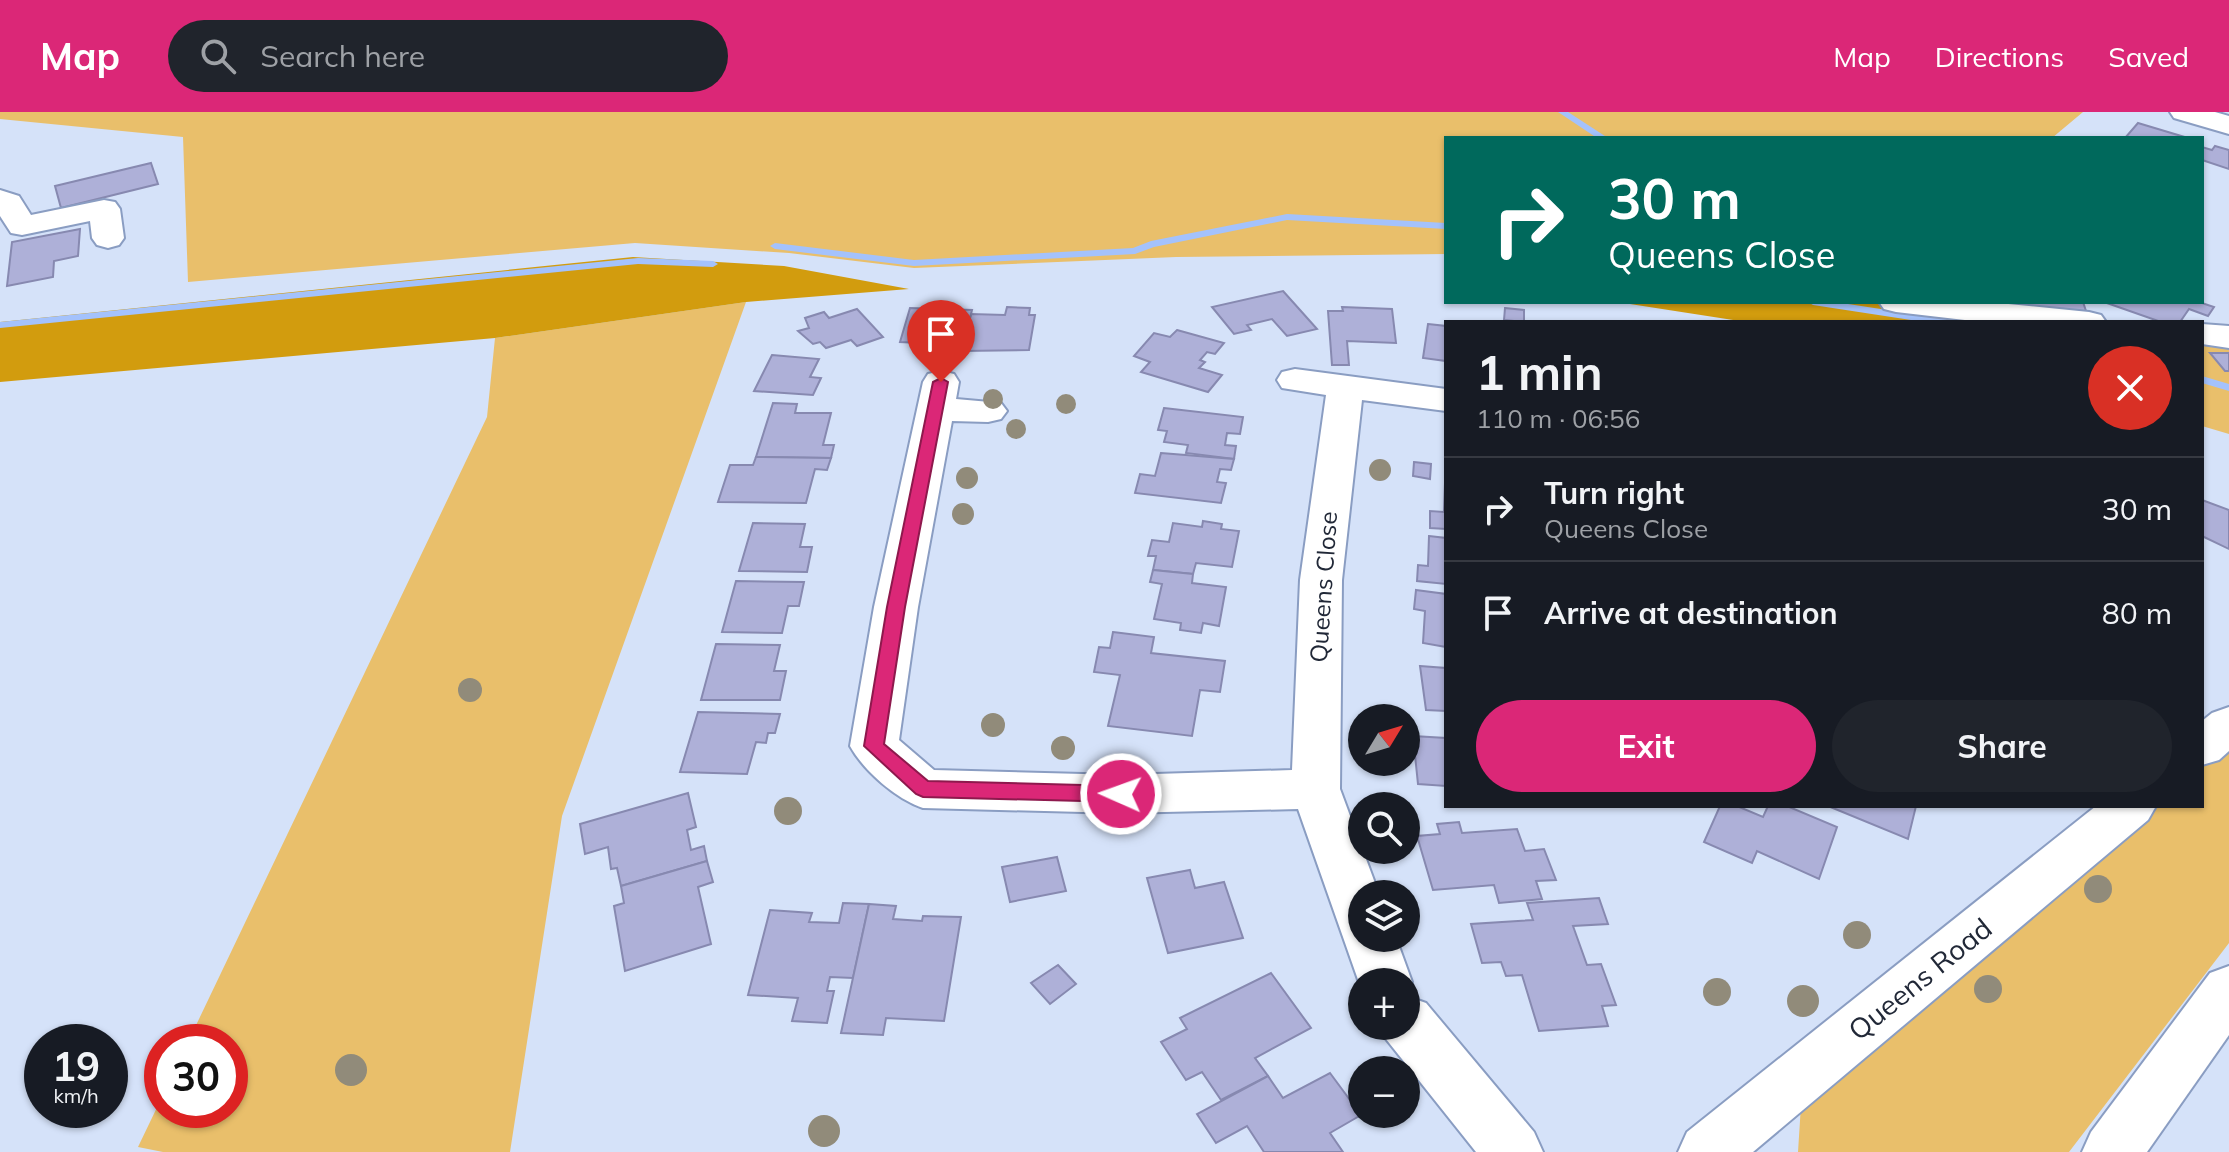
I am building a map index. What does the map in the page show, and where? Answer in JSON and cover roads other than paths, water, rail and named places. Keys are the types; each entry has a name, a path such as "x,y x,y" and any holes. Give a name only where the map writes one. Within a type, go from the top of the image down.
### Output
{"street":[{"path":"2184,112 2229,125"},
{"path":"0,199 8,203 22,226 104,209 108,238"},
{"path":"1911,304 1999,316 2069,320"},
{"path":"2204,334 2229,337"},
{"path":"1295,380 1444,400"},
{"name":"Queens Close","path":"1345,387 1321,580 1316,789 1348,880"},
{"path":"988,411 938,396 896,607 874,746 923,789 1121,794 1316,789"},
{"path":"2204,745 2229,725"},
{"name":"Queens Road","path":"1723,1148 2129,808"},
{"path":"2112,1152 2229,990"},
{"path":"1420,1038 1513,1152"}],"waterway":[{"path":"1562,112 1600,136"},
{"path":"775,246 914,263 1135,251 1151,244 1287,217 1444,226"},
{"path":"0,325 638,261 713,264"},
{"path":"1826,304 1933,320"},
{"path":"2204,380 2229,388"}]}
